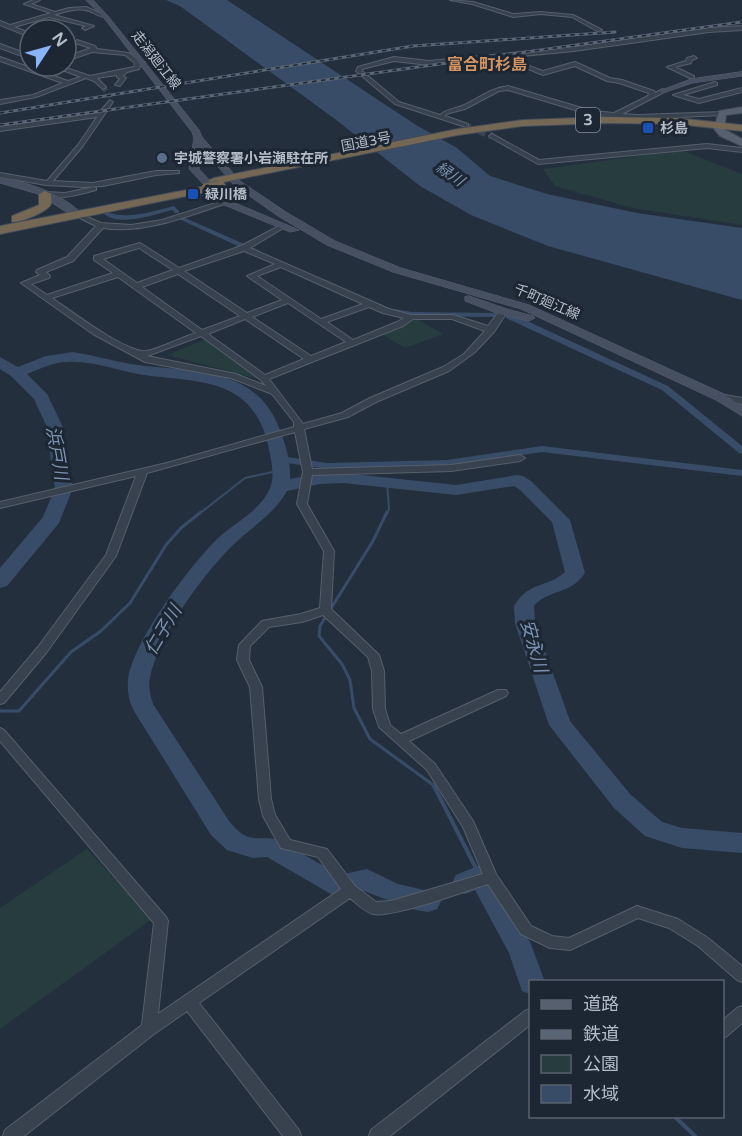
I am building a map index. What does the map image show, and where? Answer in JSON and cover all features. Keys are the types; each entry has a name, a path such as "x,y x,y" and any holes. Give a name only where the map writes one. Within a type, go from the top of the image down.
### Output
{"highway":[{"name":"国道3号","path":"0,230 464,131 523,123 612,117 742,130"},
{"name":"国道3号","path":"464,131 581,123 719,127"},
{"path":"0,224 39,210 45,204 45,195"},
{"name":"国道3号","path":"0,224 75,213"}],"main road":[{"name":"走潟廻江線","path":"89,0 106,17 196,132 198,138 237,179"},
{"path":"663,92 704,78 742,74"},
{"path":"742,110 722,113 719,127 723,134 742,143"},
{"path":"198,138 194,169 225,202"},
{"path":"0,179 26,186 75,213"},
{"name":"千町廻江線","path":"237,179 282,214 332,243"},
{"name":"千町廻江線","path":"225,202 397,270 525,307 720,397 742,411"},
{"path":"397,270 504,312 520,314 596,340"}],"street":[{"path":"38,0 26,4 53,12"},
{"path":"452,0 484,6 513,16 541,13 573,16 599,30"},
{"path":"67,2 79,8"},
{"path":"0,29 53,12 79,8 88,8 106,17"},
{"path":"46,15 91,26 85,28"},
{"path":"0,23 18,30"},
{"path":"464,131 441,117 397,103 359,71 360,68 394,59 429,63 574,49 709,30 742,28"},
{"path":"78,42 93,47 92,50"},
{"path":"0,46 17,52"},
{"path":"0,102 34,96 68,83 137,68 140,62 127,54 92,50 78,55"},
{"path":"0,59 17,52"},
{"path":"692,78 670,67 689,62 689,59 694,58"},
{"path":"0,59 68,83"},
{"path":"529,68 543,73 575,63 609,80 620,81 652,92 651,97"},
{"path":"118,85 123,78 119,76 125,71"},
{"path":"78,75 96,80 103,87"},
{"path":"704,78 733,92"},
{"path":"715,84 676,96 699,101 742,90"},
{"path":"441,117 444,113 478,101 487,94 507,88 582,111 612,117 722,113"},
{"path":"612,117 663,92"},
{"path":"50,181 80,146 110,102"},
{"path":"0,129 100,115"},
{"path":"492,135 538,162 707,146 742,150"},
{"path":"45,195 65,195 194,169"},
{"path":"0,179 92,185 148,174 177,172"},
{"path":"75,213 101,225 144,224 225,202"},
{"path":"101,225 70,259 40,272 46,276 25,283 96,332 148,360 233,376 273,392"},
{"path":"136,286 255,244 283,226"},
{"path":"311,360 140,245 97,258 264,378 273,392 289,408 300,427 308,472 302,504 329,551 325,610"},
{"path":"244,248 386,311 411,317 453,317 491,330"},
{"path":"280,265 251,276 353,343"},
{"path":"46,298 119,274"},
{"path":"131,350 146,354 286,301"},
{"path":"320,322 369,304"},
{"path":"0,506 143,471 345,416 363,404 440,372 476,347 504,312"},
{"path":"264,378 411,317"},
{"path":"720,397 742,401"},
{"path":"308,472 451,468 520,458"},
{"path":"0,700 42,650 111,556 143,471"},
{"path":"325,610 373,655 378,671 379,709 385,727 431,767 468,825 491,877 526,930 550,942 570,944 637,912 673,923 703,942 742,975"},
{"path":"325,610 302,618 266,624 245,645 243,660 256,687 265,799 269,816 286,844 322,853 350,890 374,908 391,907 491,877"},
{"path":"400,740 502,693"},
{"path":"0,733 161,921 149,1029"},
{"path":"11,1136 149,1029 350,890"},
{"path":"189,1002 293,1136"},
{"path":"724,1030 742,1013"},
{"path":"377,1136 529,1018"}],"green space":[{"path":"681,150 742,174 742,225 632,208 555,186 543,169"},
{"path":"417,319 443,334 405,348 381,334"},
{"path":"206,339 262,380 168,355"},
{"path":"87,849 152,919 0,1029 0,908"}],"water":[{"name":"緑川","path":"166,0 227,0 416,125 457,148 490,176 547,194 637,213 742,228 742,300 548,246 471,215 420,186 335,119 180,6"}],"waterway":[{"path":"11,102 48,92"},
{"path":"107,214 113,217 132,217 174,208 177,212"},
{"path":"183,219 256,251"},
{"path":"391,310 412,314 495,315"},
{"path":"509,316 665,388 742,451"},
{"name":"仁子川","path":"17,373 52,360 73,357 131,369 198,376 219,380 238,388 254,400 267,417 280,460 279,487"},
{"name":"浜戸川","path":"0,362 17,373"},
{"name":"浜戸川","path":"0,581 52,519 64,488 54,425 41,397 17,373"},
{"path":"280,459 328,466 447,463 542,449 742,473"},
{"path":"199,514 245,478 282,470"},
{"name":"安永川","path":"279,487 320,479 343,478 456,490 517,480 525,485 561,520 575,573 567,582 533,595 524,606 525,623 560,725 622,801 654,829 682,838 742,843"},
{"path":"387,482 389,509 387,514"},
{"name":"仁子川","path":"279,487 268,505 229,538 213,555 163,625 140,674 139,690 142,705 220,828 236,843 253,848 270,847 336,886 367,880 396,894 428,901"},
{"path":"0,711 19,711 71,652 101,631 130,603 166,545 181,528 201,512"},
{"path":"387,512 373,541 320,626 319,636 342,664 350,680 354,708 370,739 436,787"},
{"path":"434,786 480,876"},
{"name":"仁子川","path":"465,883 480,876 521,950 531,980"},
{"path":"676,1118 695,1136"}],"tunnel":[{"path":"103,87 109,95 110,102"},
{"path":"466,125 483,132"},
{"path":"479,131 492,136"}],"railway":[{"path":"0,125 742,22"},
{"path":"0,113 413,46 615,32"}],"place":[{"name":"杉島","path":"648,128"},
{"name":"宇城警察署小岩瀬駐在所","path":"162,158"},
{"name":"緑川橋","path":"193,194"}],"district":[{"name":"富合町杉島","path":"487,65"}]}
